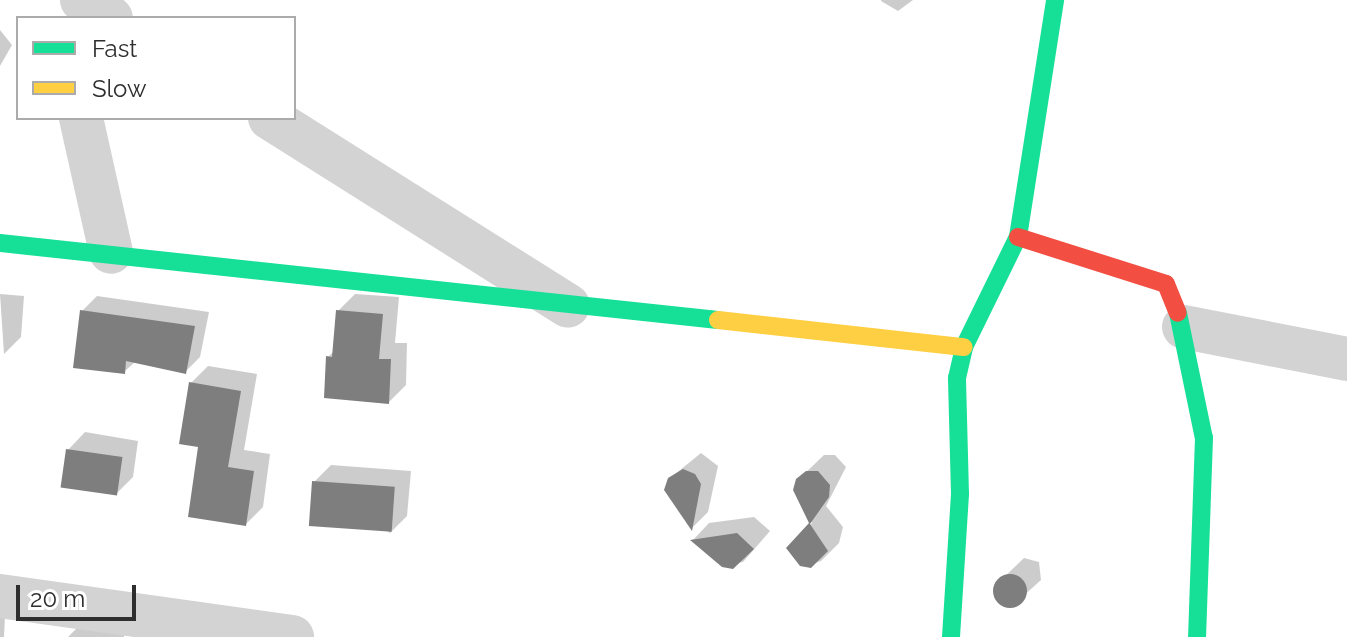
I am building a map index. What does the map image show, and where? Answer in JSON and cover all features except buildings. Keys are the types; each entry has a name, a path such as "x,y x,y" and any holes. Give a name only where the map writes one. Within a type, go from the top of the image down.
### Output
{"street":[{"path":"82,0 108,16"},
{"path":"951,637 960,494 957,378 964,347 1018,237 1055,0"},
{"path":"81,120 111,252"},
{"path":"273,120 568,306"},
{"path":"1018,237 1166,284 1184,327 1204,438 1197,637"},
{"path":"0,243 111,252 568,306 964,347"},
{"path":"1184,327 1347,359"},
{"path":"0,596 292,637"}],"traffic: fast":[{"path":"951,637 960,494 957,378 964,347 1018,237 1055,0"},
{"path":"0,243 718,320"},
{"path":"1178,313 1204,438 1197,637"}],"traffic: slow":[{"path":"718,320 964,347"}],"traffic: jam":[{"path":"1018,237 1166,284 1178,313"}]}
